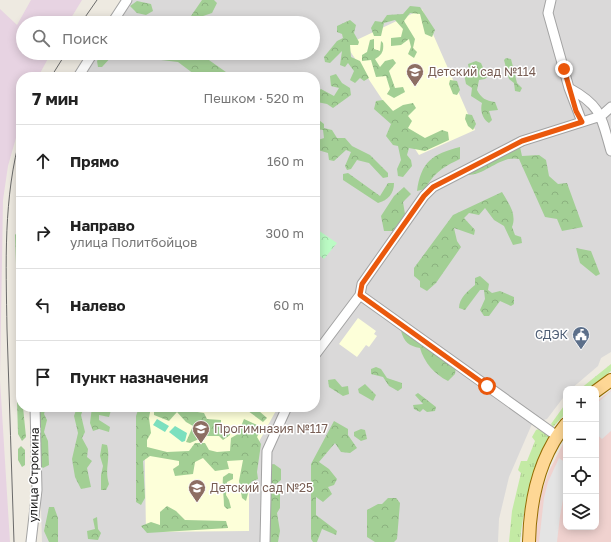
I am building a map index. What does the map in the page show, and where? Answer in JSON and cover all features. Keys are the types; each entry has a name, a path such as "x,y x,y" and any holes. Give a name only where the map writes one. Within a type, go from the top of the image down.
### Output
{"main road":[{"path":"599,389 611,380"},
{"path":"529,542 530,515 534,492 542,468 557,436 563,428"}],"street":[{"path":"117,16 127,0"},
{"path":"551,0 548,13 569,88 582,122"},
{"path":"81,72 89,60"},
{"path":"569,88 585,96 593,104 600,116 611,151"},
{"path":"320,348 360,295 362,284 424,196 433,187 522,141 600,116 611,107"},
{"path":"360,295 557,436"},
{"name":"улица Строкина","path":"31,542 37,490 35,412"},
{"path":"265,542 267,451 285,412"}],"shaded area":[{"path":"31,0 82,0 72,16 22,16"},
{"path":"133,0 611,0 611,352 601,358 598,366 575,386 563,386 563,398 547,419 541,421 535,417 509,477 499,519 498,542 42,542 38,412 320,412 320,72 86,72 93,60 320,60 320,16 121,16"},
{"path":"0,9 16,24 16,60 47,60 41,72 16,72 16,138 8,166 3,200 0,380"},
{"name":"Детский сад №114","path":"422,9 475,130 419,155 346,45"},
{"path":"358,318 376,331 374,334 377,336 369,347 366,345 357,357 339,344"},
{"path":"0,380 10,542 0,542"},
{"path":"611,390 611,542 536,542 536,525 541,494 549,471 563,444 563,530 599,530 599,400"},
{"path":"611,391 611,431 602,439 599,436 599,401"},
{"path":"144,412 275,412 249,460 249,531 146,532"},
{"path":"559,458 563,461 563,500 557,542 539,542 544,498 548,482"}],"green space":[{"path":"202,0 214,0 217,3 212,13 203,16 191,16"},
{"path":"137,1 151,4 153,11 146,15 137,13 130,6"},
{"path":"410,6 420,7 435,30 432,37 425,34 420,14 410,13 404,21 415,39 413,48 417,52 414,58 408,54 411,47 409,39 401,45 391,46 391,38 401,37 403,29 395,20 384,23 381,36 374,36 371,28 375,21 382,22 387,15 403,14"},
{"path":"350,20 356,25 354,33 359,42 358,45 350,45 351,57 360,61 369,78 364,81 360,78 355,83 350,80 354,71 348,63 345,67 340,65 342,51 330,63 325,62 324,57 337,41 343,38 342,34 337,32 337,26"},
{"path":"374,39 374,49 380,51 381,41 383,43 382,52 375,59 380,67 385,61 393,59 396,63 389,71 395,88 403,87 405,92 394,98 387,94 390,89 386,76 376,77 371,60 362,61 362,55 367,52 370,40"},
{"path":"506,58 511,59 517,83 522,88 520,92 515,91 514,83 509,79 504,60"},
{"path":"108,60 102,67 98,67 97,61"},
{"path":"161,60 209,60 226,72 191,72 178,62"},
{"path":"476,61 481,63 487,77 479,80 477,90 484,99 495,102 498,110 489,111 492,120 489,123 482,114 482,103 471,96 472,88 466,84 464,74 469,70 468,64"},
{"path":"336,74 342,83 350,88 351,95 333,108 327,104 320,103 320,90 334,96 339,88 331,86 330,76"},
{"path":"450,80 457,81 460,90 457,95 453,94 449,84"},
{"path":"383,100 393,111 403,105 413,103 416,108 408,116 412,121 408,128 425,138 442,130 448,132 449,140 425,151 409,148 407,155 411,160 412,166 403,177 398,176 397,169 401,160 398,146 393,145 386,136 391,124 374,109 376,101"},
{"path":"466,114 472,115 476,124 473,130 468,126 465,119"},
{"path":"320,121 324,124 324,128 332,130 337,138 345,138 352,146 370,155 388,173 388,177 383,178 369,163 357,160 351,169 347,170 345,166 351,152 346,150 334,161 329,160 328,153 320,151 320,139 324,138 323,130 320,130"},
{"path":"460,147 460,159 440,171 425,189 417,191 421,173 425,166 435,156"},
{"path":"520,147 522,156 539,155 546,160 549,176 558,184 567,183 583,227 562,231 557,219 545,217 519,159 506,160 481,172 468,175 470,165 513,148"},
{"path":"348,173 380,196 388,183 394,183 392,193 385,200 378,203 343,180 343,174"},
{"path":"404,187 411,194 403,202 405,214 393,231 384,231 381,216 394,196"},
{"path":"502,192 513,213 514,218 512,227 515,235 521,237 522,243 513,245 504,226 494,220 485,208 479,215 469,213 464,218 475,230 474,235 454,228 457,241 461,247 436,283 427,291 420,287 420,281 414,276 414,268 453,215"},
{"path":"320,231 337,243 324,259 320,256"},
{"path":"16,234 16,264 15,235"},
{"path":"576,248 591,251 600,274 596,276 580,263"},
{"path":"480,276 489,284 488,290 492,293 500,291 514,297 514,304 511,306 500,301 489,316 484,316 480,310 485,299 484,290 480,290 465,310 459,308 462,298 475,285 475,278"},
{"path":"401,331 419,340 456,367 455,374 448,381 438,375 427,363 420,348 408,343"},
{"path":"611,364 611,371 592,386 584,386"},
{"path":"376,367 381,369 387,378 402,383 402,388 398,391 389,386 383,377 371,374 371,369"},
{"path":"335,379 342,387 348,386 349,394 343,396 329,387 328,380"},
{"path":"365,384 376,395 373,401 359,393 358,389"},
{"path":"418,393 436,407 435,411 427,412 423,409 420,412 414,409 413,405 423,404 415,395"},
{"path":"563,407 563,416 553,427 551,424"},
{"path":"17,412 24,412 26,437 22,441 18,434"},
{"path":"37,412 45,412 47,420 44,432 48,441 49,465 43,468 38,463"},
{"path":"75,412 82,412 81,415 85,432 82,438 88,449 87,457 92,461 87,468 91,487 81,489 75,477 72,459 78,433 74,416"},
{"path":"91,412 110,412 109,417 99,415 99,420 110,427 109,432 99,429 93,431 90,423"},
{"path":"137,412 150,412 149,418 151,433 147,440 147,447 167,452 189,451 195,443 205,443 209,450 217,452 230,451 231,438 238,434 244,419 257,425 261,429 257,437 261,444 257,472 258,479 251,482 246,501 242,498 239,481 243,460 227,461 229,469 215,471 203,458 195,462 193,474 175,476 173,469 179,465 179,461 150,456 143,461 145,498 141,505 136,502 136,416"},
{"path":"154,412 177,412 169,421 154,415"},
{"path":"177,412 204,413 207,419 221,420 221,426 230,427 230,435 223,440 219,436 206,436 190,443 186,442 193,426 186,422"},
{"path":"249,412 260,412 267,418 263,422"},
{"path":"157,419 169,426 165,432 153,425"},
{"path":"334,421 348,429 348,435 357,448 350,453 341,452 335,443 319,462 329,469 337,479 334,485 328,487 332,494 323,502 316,497 316,515 337,531 336,535 322,529 317,542 313,542 311,539 311,464"},
{"path":"175,426 187,433 185,441 182,442 169,432"},
{"path":"361,429 365,430 367,439 361,441 354,436 354,432"},
{"path":"539,429 550,437 530,488 524,513 520,542 509,542 512,511 521,473 518,470 521,461 527,461 535,441 532,437 536,430"},
{"path":"102,444 107,445 108,450 107,474 109,484 106,490 101,490 101,475 103,466 100,456"},
{"path":"21,446 25,450 25,465 22,467 18,460 18,449"},
{"path":"274,464 281,469 281,480 276,484 268,482 267,466"},
{"path":"229,473 233,474 233,479 227,482 226,495 231,508 227,509 224,506 223,477"},
{"path":"270,489 280,494 280,508 277,513 280,531 278,542 270,542 266,526 266,515 271,499 267,492"},
{"path":"388,498 396,498 400,503 397,539 394,542 375,542 367,537 367,510 378,504 382,504"},
{"path":"167,506 176,511 185,520 226,521 228,528 147,533 141,526 151,522 160,525 160,512"},
{"path":"49,507 54,507 58,518 58,542 49,542 44,531"},
{"path":"97,517 98,529 101,533 98,540 88,539 87,531 95,529 93,519"}],"tram line":[{"path":"86,16 97,0"},
{"path":"54,72 62,60"},
{"path":"14,542 6,255 8,206 16,154"}],"place":[{"name":"Детский сад №114","path":"415,87"},
{"name":"СДЭК","path":"581,350"},
{"name":"Прогимназия №117","path":"201,444"},
{"name":"Детский сад №25","path":"197,503"}],"route":[{"path":"487,386 360,295 362,284 424,196 433,187 522,141 582,122 576,111 564,69"}]}
